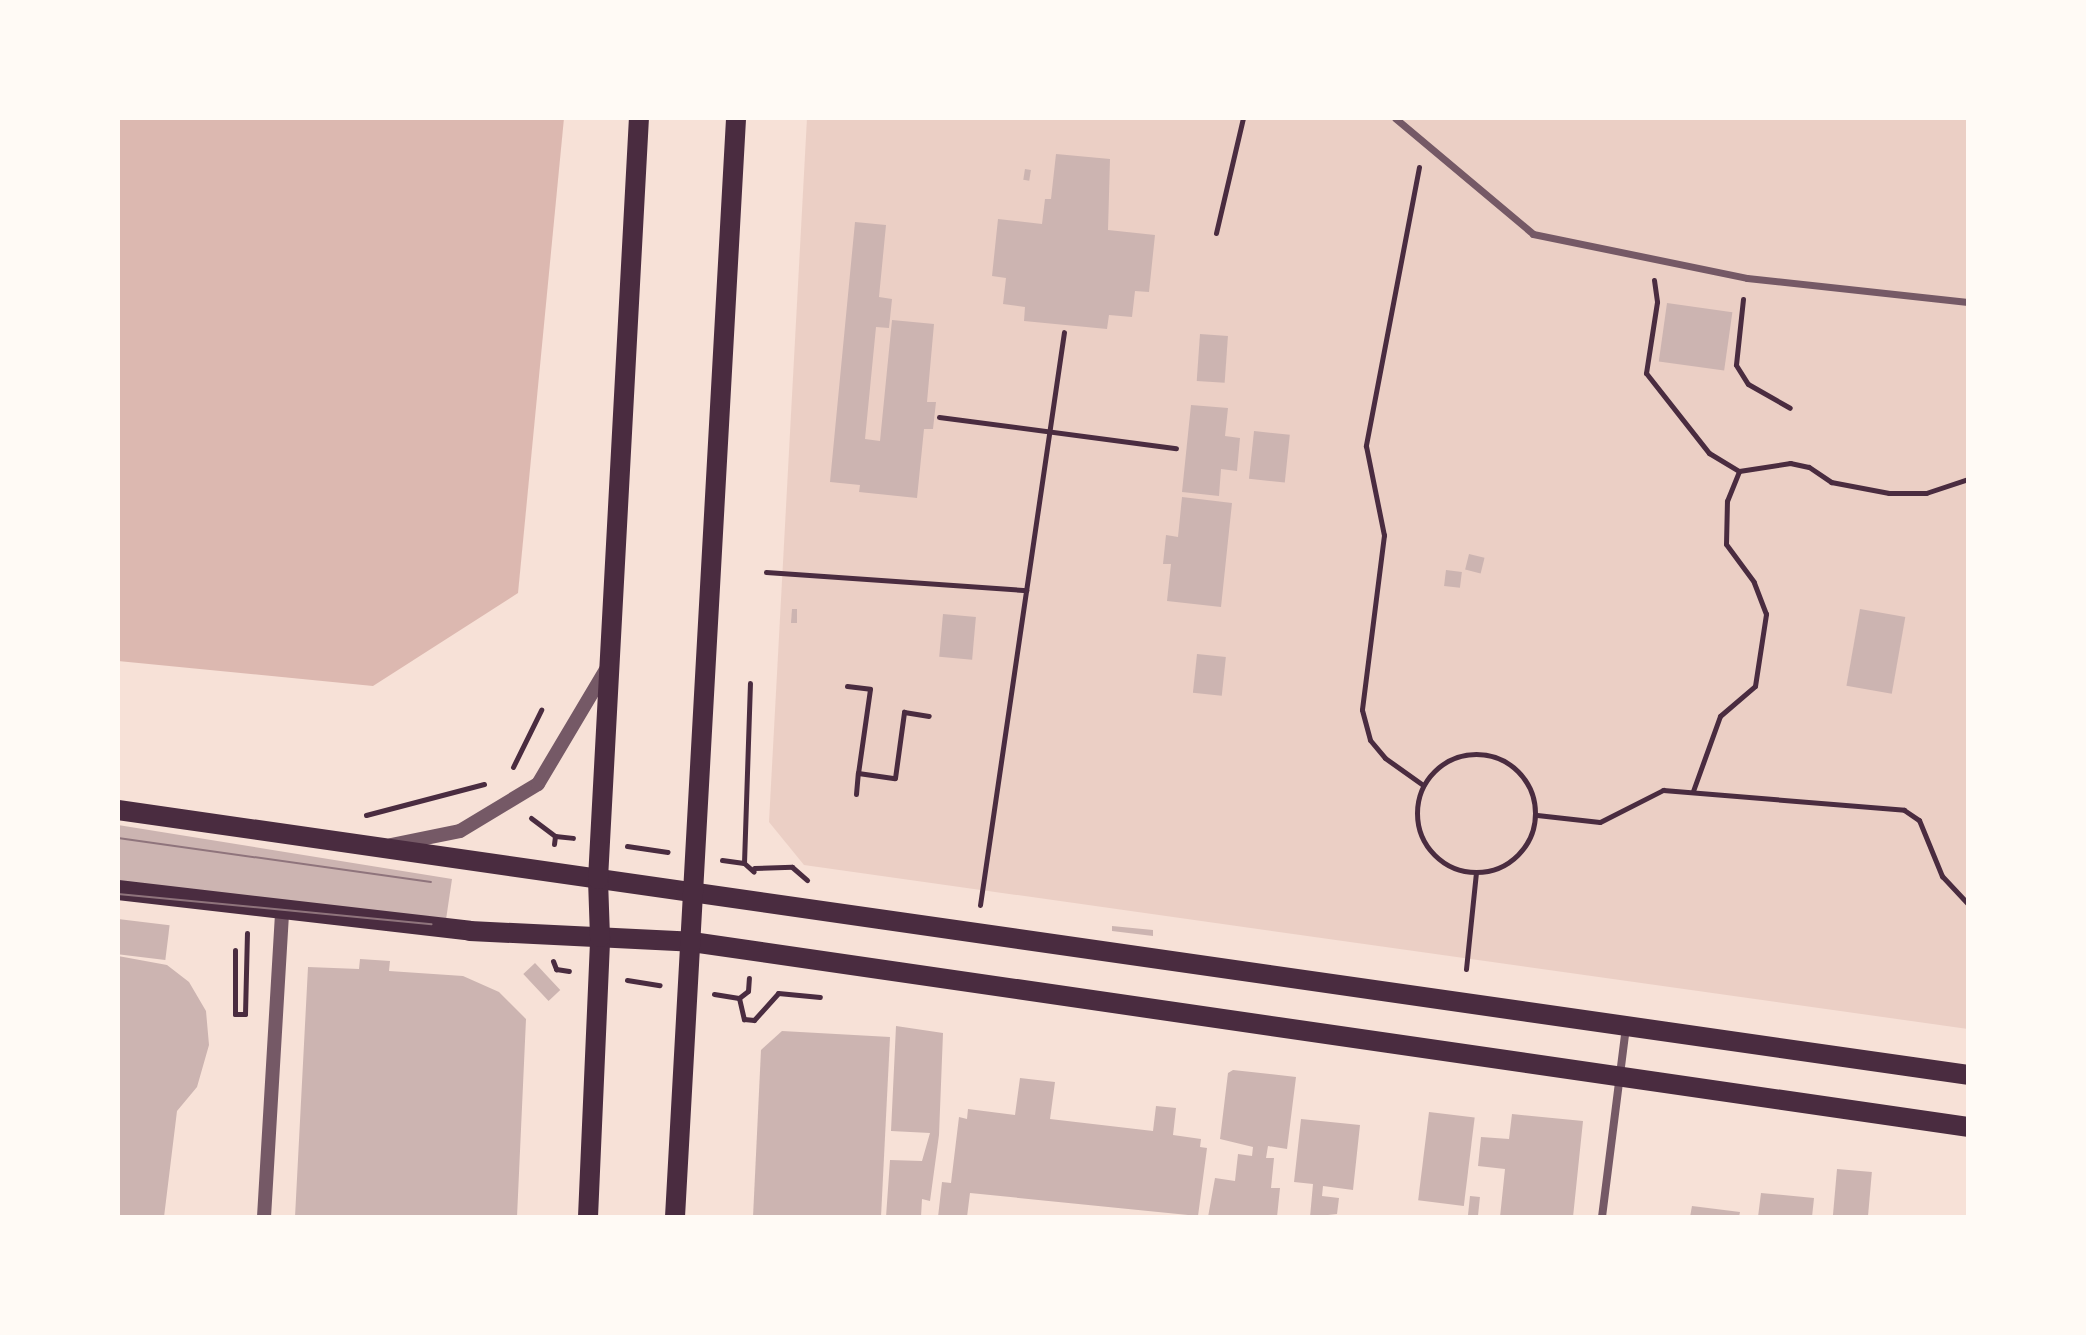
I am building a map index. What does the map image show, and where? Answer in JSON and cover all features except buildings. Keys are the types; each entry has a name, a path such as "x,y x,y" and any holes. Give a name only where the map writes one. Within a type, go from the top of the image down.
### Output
{"main road":[{"path":"588,1217 600,937 598,879 639,118"},
{"path":"675,1217 736,118"},
{"path":"118,810 978,936 1968,1075"},
{"path":"118,890 282,913 692,942 1620,1074 1968,1127"}],"street":[{"path":"1395,118 1423,147 1533,234 1652,263 1747,278 1968,302"},
{"path":"371,849 460,831 538,784 610,663"},
{"path":"264,1217 282,913"},
{"path":"1602,1217 1626,1026"}],"path":[{"path":"1216,233 1243,118"},
{"path":"1423,147 1381,347 1366,446 1384,535 1362,710 1370,740 1385,758 1423,785"},
{"path":"1652,263 1657,302 1646,373 1709,453 1739,471 1790,463 1809,467 1831,482 1889,493 1926,493 1968,479"},
{"path":"1747,278 1736,365 1748,384 1790,408"},
{"path":"978,936 1064,332"},
{"path":"939,417 1176,448"},
{"path":"1693,791 1720,716 1755,686 1766,614 1754,582 1726,544 1727,501 1739,471"},
{"path":"766,572 1026,590"},
{"path":"744,863 750,683"},
{"path":"847,686 870,689 856,794"},
{"path":"506,780 541,710"},
{"path":"858,773 895,778 904,712 929,716"},
{"path":"1480,753 1503,759 1521,773 1533,792 1537,815 1531,837 1518,856 1499,868 1476,873 1453,868 1423,841 1417,803 1423,785 1438,767 1457,756 1480,753"},
{"path":"356,817 485,784"},
{"path":"426,809 493,790"},
{"path":"1537,815 1600,822 1663,790 1904,810 1919,820 1942,876 1968,904"},
{"path":"1466,969 1476,873"},
{"path":"235,950 235,1014 245,1014 247,928"},
{"path":"739,998 744,1019 754,1020 778,993 820,997"}],"shaded area":[{"path":"118,118 564,118 518,593 373,686 118,661"},
{"path":"807,118 1968,118 1968,1029 804,865 769,822"}],"tram line":[{"path":"118,838 431,882"},
{"path":"118,894 432,924"}]}
